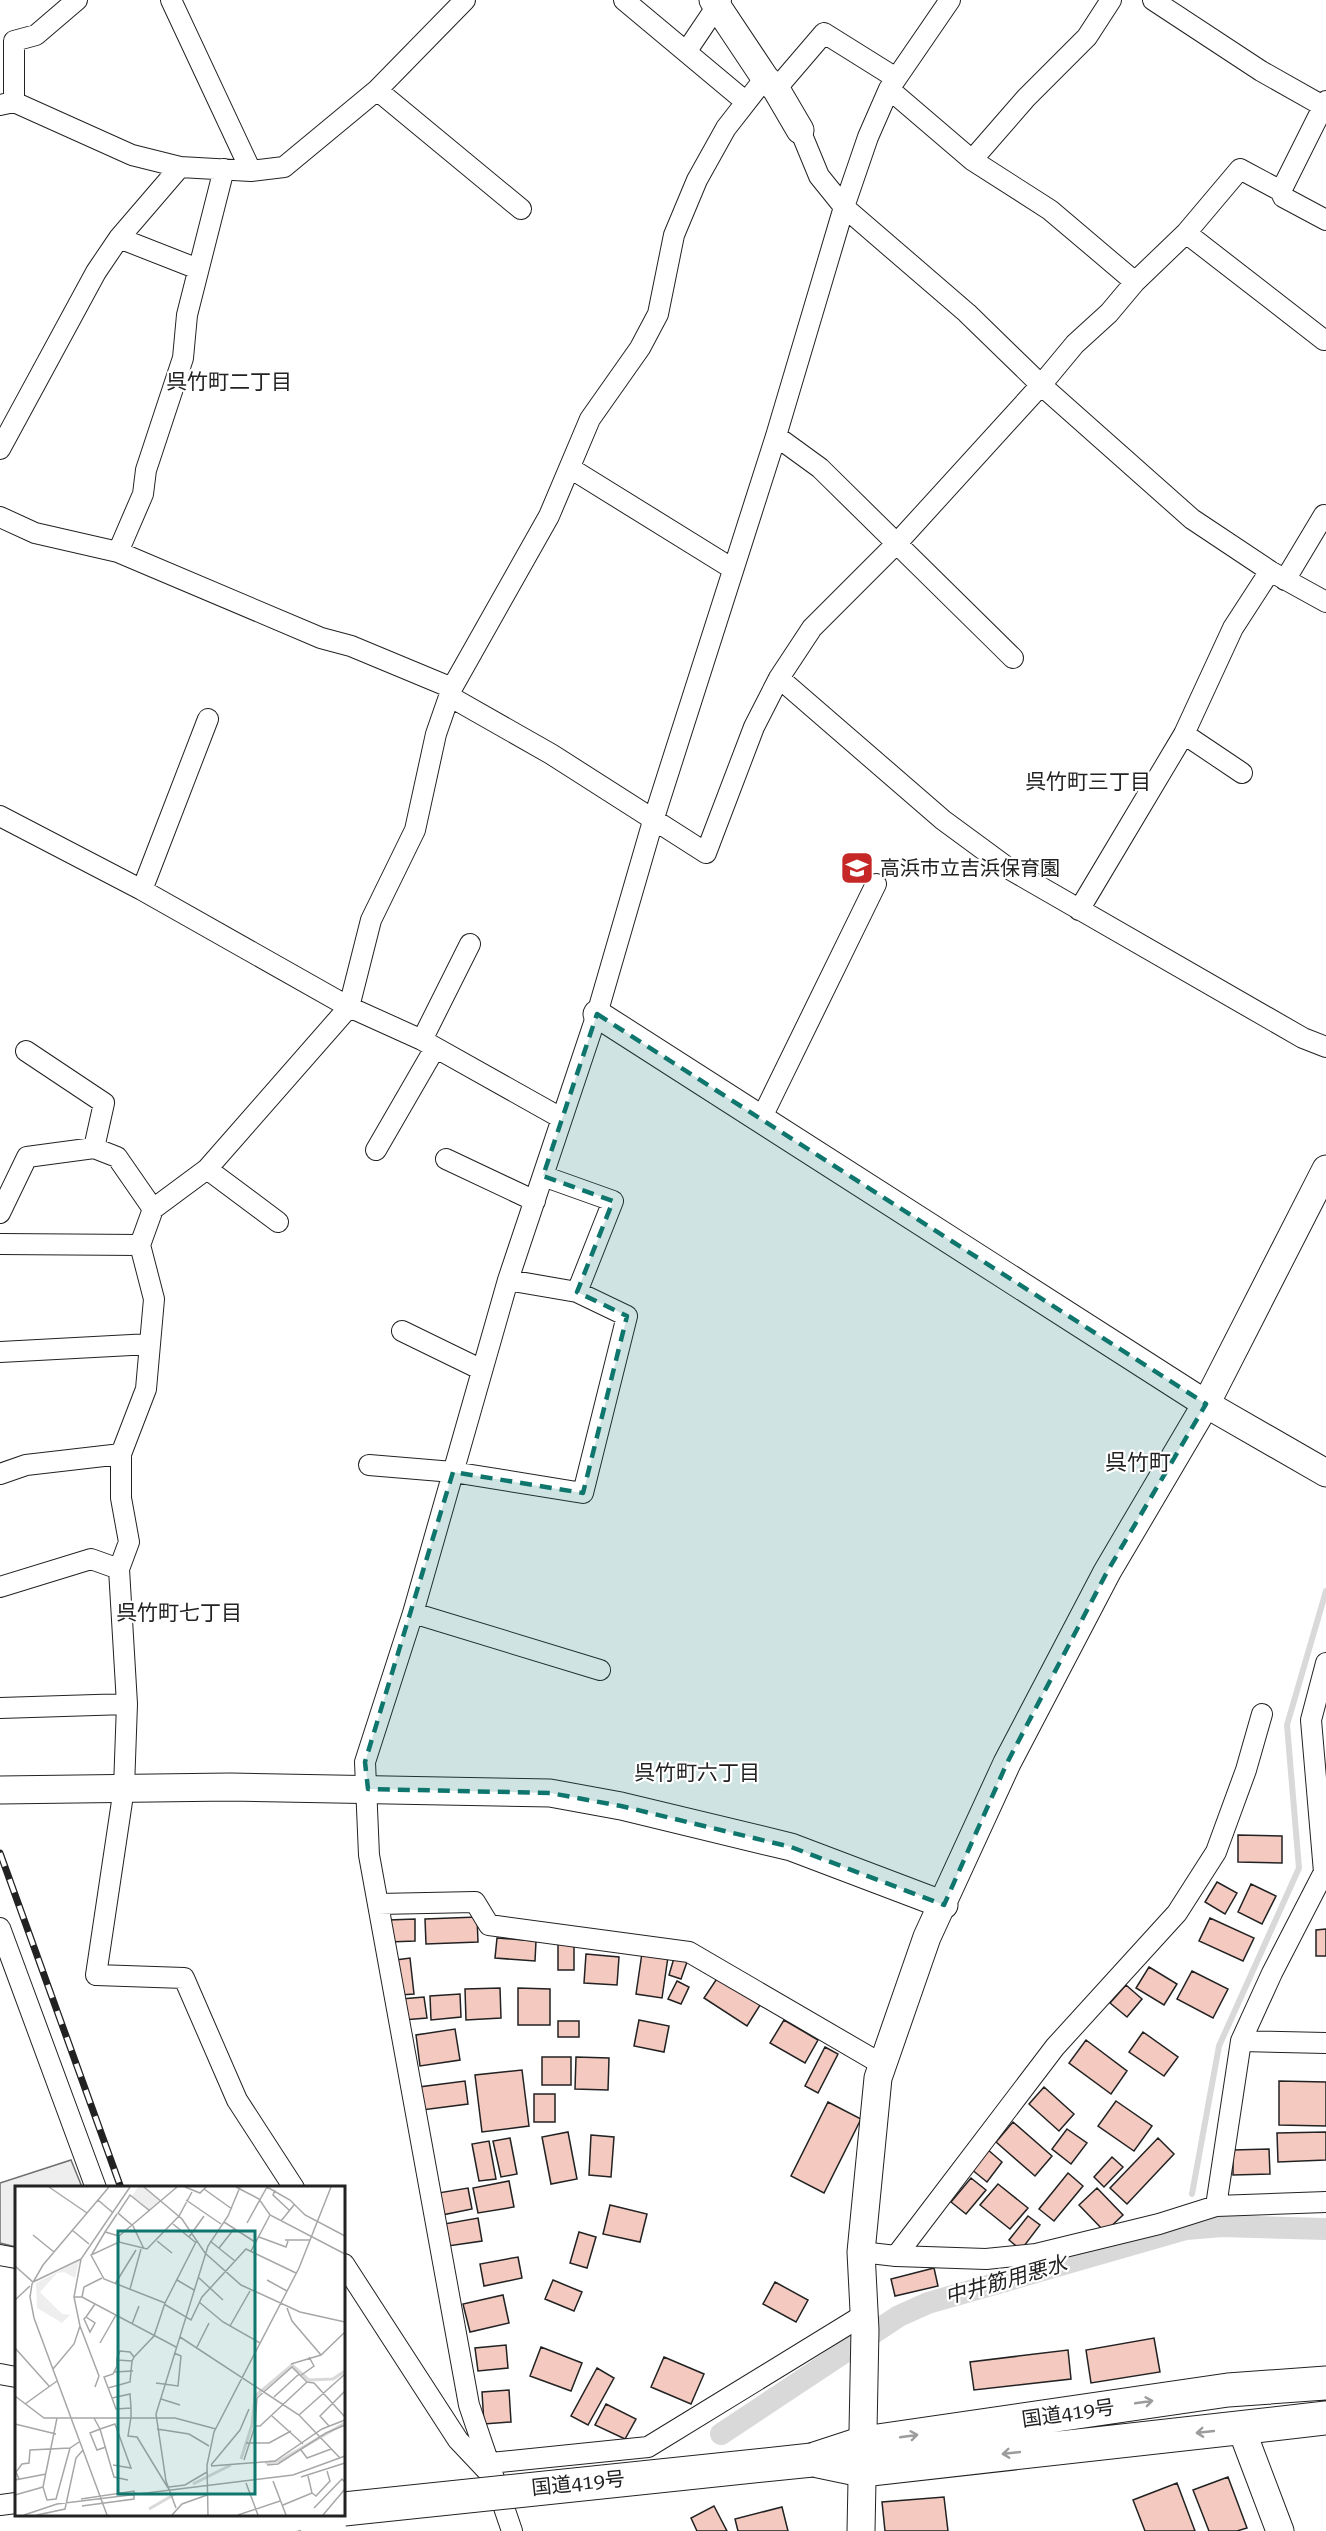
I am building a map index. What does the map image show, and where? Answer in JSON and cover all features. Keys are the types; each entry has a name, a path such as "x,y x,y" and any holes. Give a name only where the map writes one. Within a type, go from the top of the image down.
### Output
{"highway":[{"name":"国道419号","path":"863,2456 1228,2390 1326,2383"},
{"name":"国道419号","path":"345,2509 525,2488 812,2460 1241,2428 1326,2418"},
{"path":"160,2531 283,2516"}],"street":[{"path":"77,0 36,35 7,41 7,103 132,155 180,166 251,171 284,167 377,90 465,0"},
{"path":"171,0 251,171"},
{"path":"624,0 746,102"},
{"path":"512,2531 469,2405 369,1855 365,1762 413,1613 508,1280 597,1014 653,821 776,436 844,207 868,137 893,84 950,0"},
{"path":"972,159 1026,99 1087,38 1111,0"},
{"path":"1153,0 1261,71 1324,103 1281,190 1283,197 1326,220"},
{"path":"686,52 717,2 800,130 819,176 844,207 967,313 1041,385 1192,519 1278,575 1326,602"},
{"path":"293,2186 237,2100 184,1978 96,1975 124,1788 127,1704 119,1569 129,1542 121,1498 121,1454 146,1389 154,1299 140,1245 153,1209 207,1168 349,1007 360,972 371,920 415,830 436,734 451,692 549,516 590,419 640,348 658,314 679,224 703,170 726,128 746,102 771,83 824,33 893,84 972,159 1050,210 1135,282"},
{"path":"377,90 521,209"},
{"path":"0,449 96,272 119,238 180,166"},
{"path":"118,552 143,494 146,470 183,358 187,315 224,169"},
{"path":"0,517 35,534 118,552 321,638 351,646 451,692 706,853 753,727 779,678 812,628 898,542 1041,385 1075,344 1109,313 1135,282 1186,232 1240,169 1281,190"},
{"path":"1186,232 1324,340"},
{"path":"119,238 198,268"},
{"path":"776,436 820,468 898,542 1013,658"},
{"path":"570,468 733,569"},
{"path":"1079,910 1184,734 1233,628 1278,575 1324,515"},
{"path":"779,678 943,820 1011,870 1293,1033 1326,1047"},
{"path":"142,890 181,796 208,719"},
{"path":"1184,734 1242,773"},
{"path":"0,816 142,890 349,1007 428,1044 561,1118"},
{"path":"762,1117 876,884"},
{"path":"376,1150 428,1044 470,944"},
{"path":"597,1014 762,1117 1206,1404 1326,1473"},
{"path":"26,1051 104,1102 94,1148"},
{"path":"0,1213 27,1156 94,1148 117,1157 153,1209"},
{"path":"446,1159 535,1201"},
{"path":"207,1168 278,1222"},
{"path":"861,2531 865,2322 861,2252 878,2078 927,1937 944,1905 1007,1763 1107,1572 1206,1404 1326,1169"},
{"path":"543,1176 613,1201 577,1292"},
{"path":"0,1244 140,1245"},
{"path":"369,1465 453,1472 583,1493 627,1316 577,1292 508,1280"},
{"path":"402,1331 482,1370"},
{"path":"0,1352 150,1344"},
{"path":"0,1474 26,1465 121,1454"},
{"path":"0,1587 91,1559 119,1569"},
{"path":"413,1613 600,1670"},
{"path":"1216,2206 1241,2041 1272,1973 1325,1872 1311,1720 1326,1663"},
{"path":"0,1708 127,1704"},
{"path":"896,2256 1055,2047 1176,1913 1216,1852 1246,1770 1262,1714"},
{"path":"0,1790 124,1788 550,1793 621,1806 791,1847 944,1905"},
{"path":"378,1904 476,1902 489,1925 689,1953 883,2065"},
{"path":"0,1928 96,2186"},
{"path":"1241,2041 1326,2043"},
{"path":"861,2252 896,2256 986,2259 1036,2254 1159,2224 1216,2206 1326,2202"},
{"path":"0,2255 15,2258"},
{"path":"345,2266 458,2440 493,2472"},
{"path":"493,2472 648,2447 865,2322"},
{"path":"0,2374 15,2377"},
{"path":"1241,2428 1280,2531"},
{"path":"0,2505 15,2503"},
{"path":"159,2516 160,2531"}],"highlighted area":[{"path":"597,1014 1206,1404 1107,1572 1007,1763 944,1905 791,1847 621,1806 550,1793 368,1789 365,1762 453,1472 583,1493 627,1316 577,1292 613,1201 543,1176"}],"shaded area":[{"path":"71,2160 82,2186 15,2186 15,2247 0,2243 0,2183"}],"building":[{"path":"1238,1835 1282,1836 1282,1863 1238,1862"},
{"path":"1217,1882 1237,1893 1225,1914 1205,1902"},
{"path":"1251,1884 1276,1896 1262,1924 1238,1912"},
{"path":"477,1917 478,1942 426,1944 425,1919"},
{"path":"1210,1918 1254,1938 1243,1961 1199,1941"},
{"path":"415,1919 415,1941 389,1942 389,1920"},
{"path":"1326,1929 1326,1956 1316,1956 1316,1930"},
{"path":"497,1938 536,1941 535,1961 495,1958"},
{"path":"558,1943 574,1943 574,1970 558,1970"},
{"path":"642,1953 668,1957 662,1998 636,1994"},
{"path":"586,1954 619,1957 617,1985 584,1983"},
{"path":"410,1958 414,1994 400,1995 396,1960"},
{"path":"674,1958 687,1962 681,1979 669,1975"},
{"path":"1149,1967 1177,1984 1164,2005 1136,1988"},
{"path":"1192,1971 1228,1989 1213,2018 1177,1999"},
{"path":"720,1974 762,2002 747,2026 704,1998"},
{"path":"677,1981 689,1987 681,2004 668,1999"},
{"path":"1126,1985 1142,1999 1127,2017 1110,2003"},
{"path":"500,1988 501,2018 466,2020 465,1989"},
{"path":"518,1988 550,1989 550,2025 518,2025"},
{"path":"460,1994 461,2017 431,2020 430,1996"},
{"path":"424,1997 427,2018 403,2020 401,1999"},
{"path":"639,2020 669,2026 664,2052 634,2046"},
{"path":"784,2020 818,2040 805,2063 770,2043"},
{"path":"558,2021 579,2021 579,2037 558,2037"},
{"path":"455,2029 460,2060 420,2066 416,2035"},
{"path":"1143,2032 1178,2057 1164,2076 1129,2052"},
{"path":"1086,2040 1127,2071 1111,2094 1069,2063"},
{"path":"825,2047 838,2054 818,2093 805,2086"},
{"path":"542,2057 571,2057 571,2085 542,2085"},
{"path":"576,2057 609,2058 608,2090 575,2089"},
{"path":"522,2070 529,2126 482,2132 475,2075"},
{"path":"465,2081 468,2104 422,2110 419,2087"},
{"path":"1279,2081 1326,2082 1326,2126 1279,2125"},
{"path":"1044,2087 1074,2114 1059,2131 1029,2104"},
{"path":"534,2094 555,2094 555,2122 534,2122"},
{"path":"1116,2101 1152,2126 1134,2151 1098,2126"},
{"path":"828,2102 861,2119 824,2193 791,2176"},
{"path":"1013,2122 1052,2156 1035,2176 996,2142"},
{"path":"1067,2129 1087,2143 1071,2164 1052,2149"},
{"path":"568,2132 577,2179 551,2184 542,2137"},
{"path":"1326,2132 1326,2160 1278,2162 1277,2133"},
{"path":"591,2135 614,2137 611,2177 589,2175"},
{"path":"510,2138 517,2174 501,2177 493,2141"},
{"path":"1158,2138 1174,2154 1127,2204 1110,2188"},
{"path":"489,2141 496,2179 479,2181 472,2144"},
{"path":"987,2149 1002,2162 987,2182 971,2169"},
{"path":"1269,2149 1270,2174 1233,2175 1233,2150"},
{"path":"1112,2157 1123,2167 1104,2187 1094,2177"},
{"path":"1068,2173 1083,2186 1054,2221 1039,2209"},
{"path":"971,2178 986,2190 966,2214 951,2202"},
{"path":"509,2181 514,2207 478,2213 473,2188"},
{"path":"998,2184 1028,2208 1010,2229 980,2205"},
{"path":"468,2188 472,2209 442,2215 438,2193"},
{"path":"1097,2188 1123,2215 1105,2232 1079,2205"},
{"path":"610,2205 647,2214 640,2242 603,2234"},
{"path":"1028,2216 1040,2225 1021,2250 1009,2240"},
{"path":"478,2218 482,2241 448,2246 444,2224"},
{"path":"579,2232 596,2237 587,2268 570,2263"},
{"path":"518,2257 522,2278 484,2286 480,2264"},
{"path":"934,2268 938,2286 895,2296 891,2279"},
{"path":"553,2280 582,2292 574,2311 545,2299"},
{"path":"775,2282 808,2300 796,2322 763,2304"},
{"path":"503,2295 509,2323 470,2332 463,2304"},
{"path":"1154,2338 1160,2372 1091,2383 1086,2350"},
{"path":"506,2345 508,2368 478,2371 475,2348"},
{"path":"541,2347 582,2363 571,2391 530,2376"},
{"path":"1068,2350 1071,2379 974,2390 970,2362"},
{"path":"664,2357 704,2374 691,2404 651,2387"},
{"path":"597,2368 614,2378 588,2425 571,2416"},
{"path":"509,2390 511,2422 484,2424 482,2392"},
{"path":"606,2404 636,2419 625,2439 595,2425"},
{"path":"1228,2477 1247,2528 1237,2531 1209,2531 1193,2490"},
{"path":"1177,2483 1195,2531 1145,2531 1133,2500"},
{"path":"944,2497 948,2531 885,2531 882,2502"},
{"path":"714,2506 727,2531 697,2531 691,2518"},
{"path":"782,2507 788,2531 738,2531 735,2519"}],"waterway":[{"path":"1192,2194 1219,2046 1299,1868 1287,1725 1326,1591"},
{"name":"中井筋用悪水","path":"721,2434 899,2316 928,2303 1186,2229 1222,2226 1326,2229"}],"railway":[{"path":"0,1853 120,2186"},
{"path":"240,2516 245,2531"}],"place":[{"name":"高浜市立吉浜保育園","path":"857,868"}],"district":[{"name":"呉竹町二丁目","path":"229,382"},
{"name":"呉竹町三丁目","path":"1088,782"},
{"name":"呉竹町","path":"1138,1462"},
{"name":"呉竹町七丁目","path":"179,1613"},
{"name":"呉竹町六丁目","path":"697,1773"}]}
